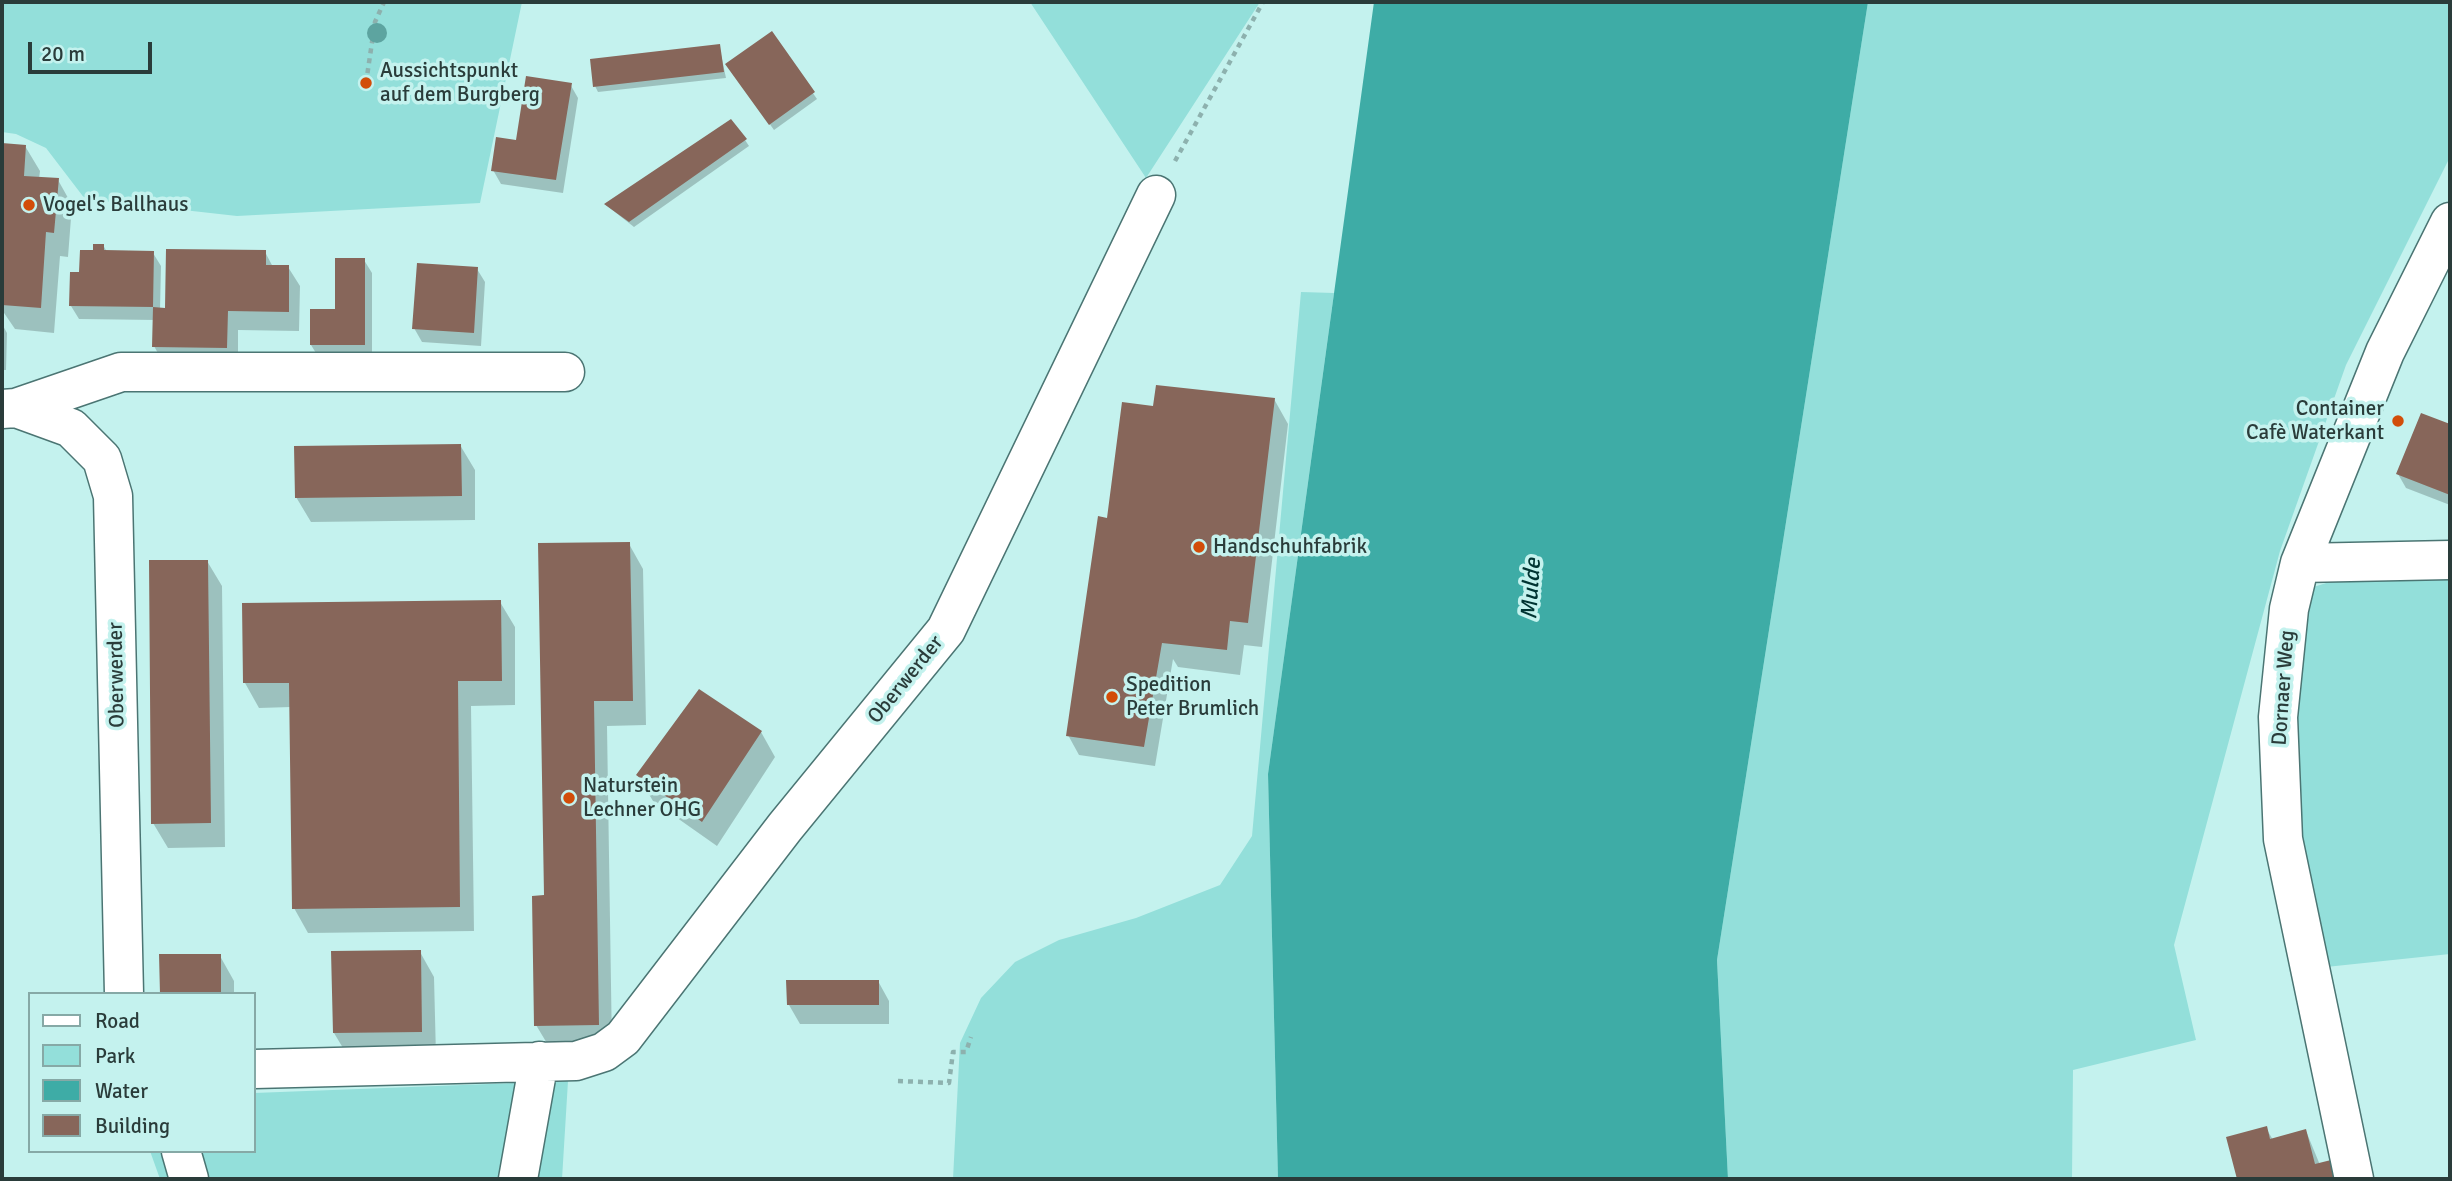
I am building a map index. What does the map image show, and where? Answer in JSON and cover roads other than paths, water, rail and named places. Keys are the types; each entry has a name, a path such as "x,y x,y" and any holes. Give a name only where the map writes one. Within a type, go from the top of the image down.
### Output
{"street":[{"name":"Oberwerder","path":"256,1069 576,1061 604,1052 623,1038 785,827 946,630 1156,195"},
{"name":"Dornaer Weg","path":"2354,1179 2283,839 2277,717 2289,609 2300,563 2385,352 2450,222"},
{"name":"Oberwerder","path":"9,408 121,372 565,372"},
{"name":"Oberwerder","path":"9,408 71,428 102,459 113,496 124,992"},
{"path":"2300,563 2450,560"},
{"path":"518,1179 539,1061"},
{"path":"182,1153 189,1179"}],"water":[{"name":"Mulde","path":"1374,2 1868,2 1717,960 1728,1179 1278,1179 1268,774"}],"place":[{"name":"Aussichtspunkt auf dem Burgberg","path":"366,83"},
{"name":"Vogel's Ballhaus","path":"29,205"},
{"name":"Container Cafè Waterkant","path":"2398,421"},
{"name":"Handschuhfabrik","path":"1199,547"},
{"name":"Spedition Peter Brumlich","path":"1112,697"},
{"name":"Naturstein Lechner OHG","path":"569,798"}]}
